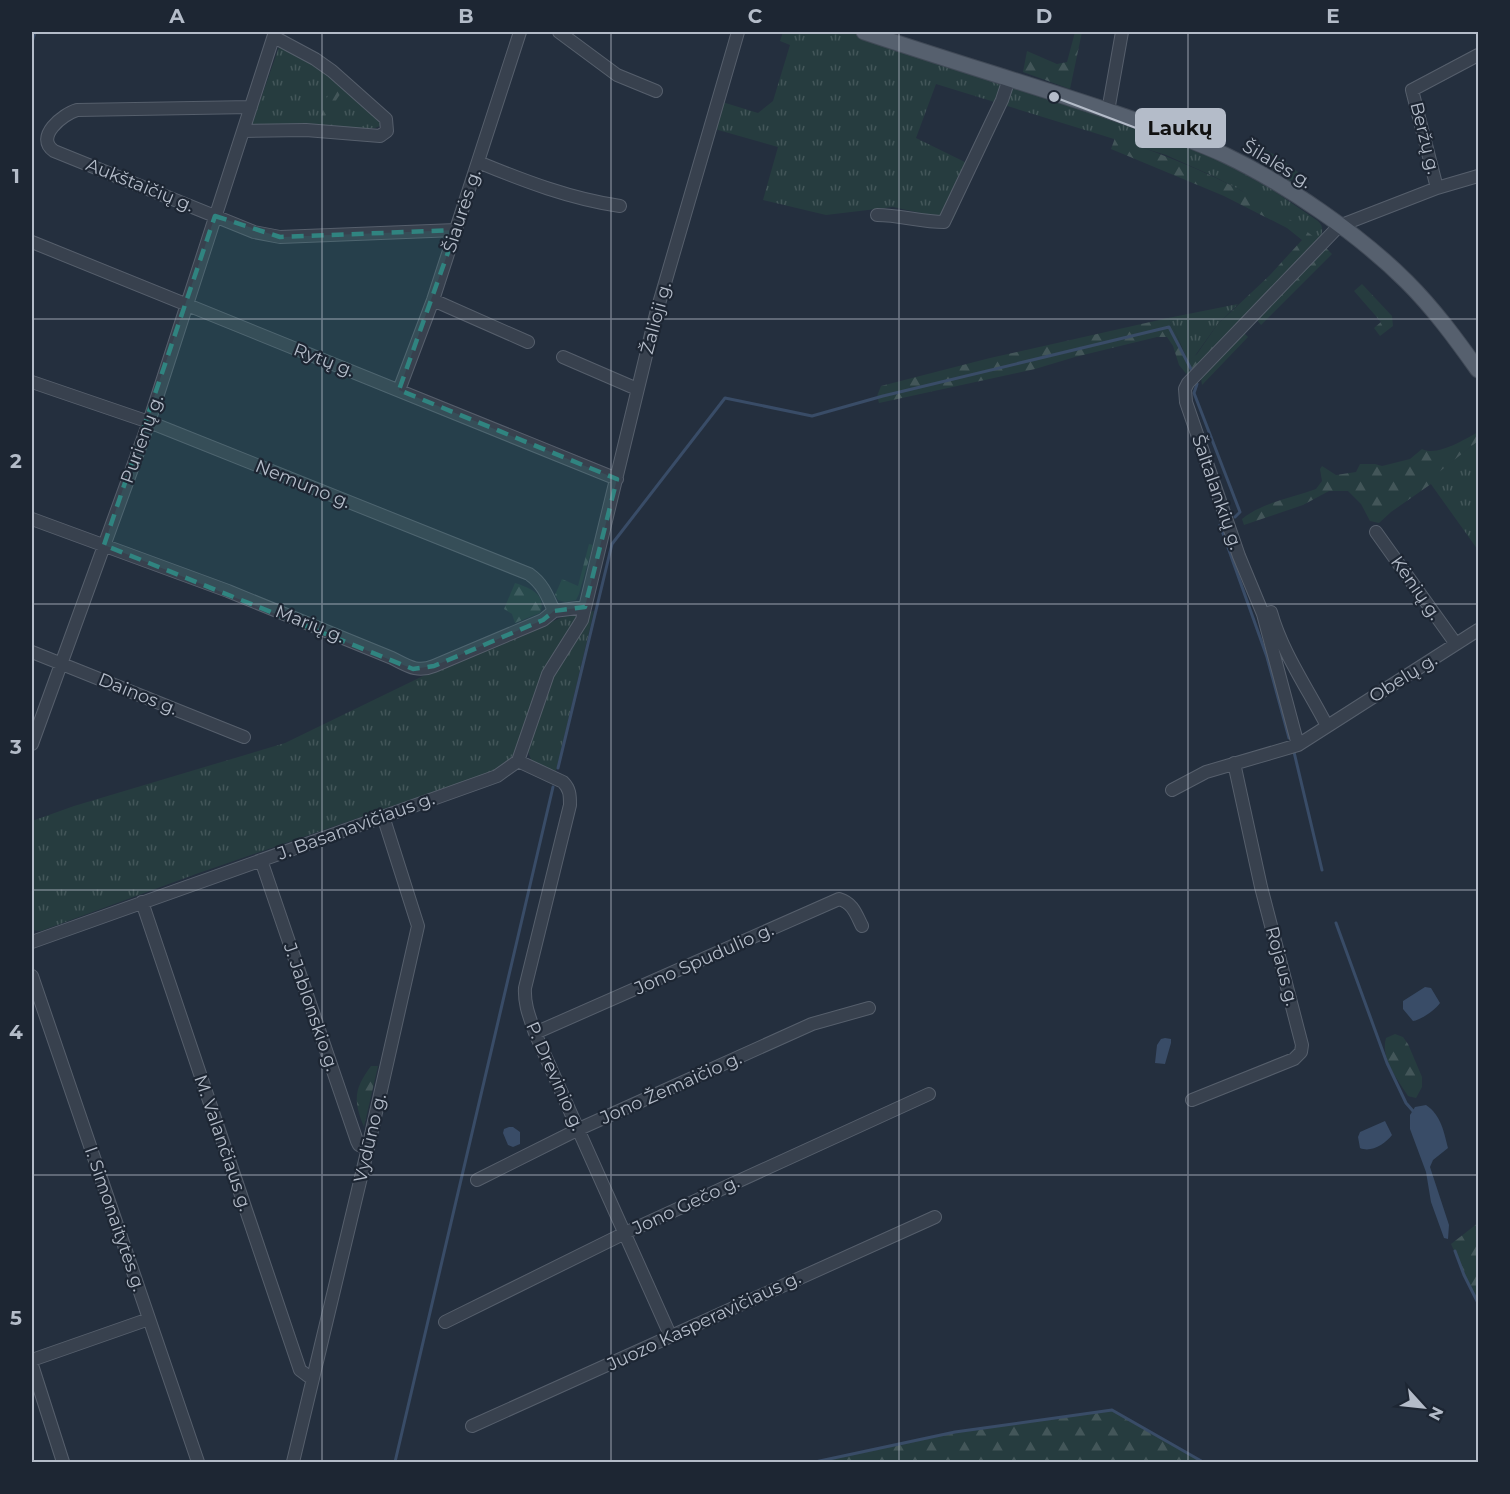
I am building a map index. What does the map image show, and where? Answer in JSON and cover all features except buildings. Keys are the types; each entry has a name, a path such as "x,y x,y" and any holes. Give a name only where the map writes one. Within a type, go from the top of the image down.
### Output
{"main road":[{"name":"Šilalės g.","path":"864,32 1164,129 1258,172 1372,251 1406,282 1446,325 1479,370"}],"street":[{"name":"Šiaurės g.","path":"399,390 433,300 520,32"},
{"path":"559,32 617,75 656,91"},
{"name":"Žalioji g.","path":"585,607 656,314 738,32"},
{"path":"1108,111 1122,32"},
{"name":"Purienų g.","path":"32,744 149,422 215,216 243,131 251,107 275,34 332,70 386,119 387,131 380,136 306,130 243,131"},
{"name":"Beržų g.","path":"1437,188 1412,90 1479,55"},
{"path":"877,215 944,222 1002,100 1009,79"},
{"name":"Aukštaičių g.","path":"251,107 77,110 61,118 49,132 47,140 54,151 254,231 280,237 456,230"},
{"path":"478,162 563,194 620,206"},
{"path":"1339,226 1437,188 1479,176"},
{"name":"Šaltalankių g.","path":"1298,745 1263,614 1239,556 1186,402 1185,389 1188,383 1339,226"},
{"name":"Rytų g.","path":"32,242 617,479"},
{"path":"433,300 528,342"},
{"path":"563,357 637,388"},
{"name":"Nemuno g.","path":"32,382 149,422 529,574 539,580 554,611"},
{"name":"Marių g.","path":"32,519 239,595 392,658 413,669 423,670 434,666 543,620 554,611 585,607"},
{"name":"Kėnių g.","path":"1376,532 1456,644"},
{"path":"518,761 548,674 577,631 585,607"},
{"path":"1263,614 1271,612 1288,652 1327,726"},
{"name":"Obelų g.","path":"1298,745 1479,630"},
{"name":"Dainos g.","path":"32,652 244,737"},
{"path":"1172,790 1206,772 1298,745"},
{"name":"J. Basanavičiaus g.","path":"32,942 497,776 518,761"},
{"name":"P. Drevinio g.","path":"518,761 563,782 569,788 570,797 525,988 526,1009 671,1337"},
{"name":"Rojaus g.","path":"1192,1100 1294,1059 1301,1052 1302,1045 1261,887 1233,763"},
{"name":"Vydūno g.","path":"293,1462 418,926 382,816"},
{"name":"J. Jablonskio g.","path":"261,860 357,1141 359,1145 368,1148"},
{"name":"Jono Spudulio g.","path":"535,1033 839,899 847,901 853,908 862,926"},
{"name":"M. Valančiaus g.","path":"142,902 300,1370 313,1377"},
{"name":"I. Simonaitytės g.","path":"32,976 198,1462"},
{"name":"Jono Žemaičio g.","path":"477,1180 579,1129 812,1024 869,1008"},
{"name":"Jono Gečo g.","path":"446,1322 625,1233 929,1094"},
{"name":"Juozo Kasperavičiaus g.","path":"472,1426 864,1247 935,1217"},
{"path":"63,1462 32,1362 149,1319"}],"highlighted area":[{"path":"215,216 280,237 456,230 399,390 617,479 585,607 554,611 543,620 434,666 413,669 104,545"}],"green space":[{"path":"783,32 850,32 1148,131 1220,161 1268,187 1318,221 1322,228 1319,241 1242,191 1166,155 936,84 916,138 975,167 953,220 893,207 826,215 763,200 778,147 711,128 719,101 758,113 773,101 790,45 780,41"},
{"path":"1075,32 1082,32 1070,89 1023,72 1027,51 1057,64 1067,62"},
{"path":"280,44 342,84 329,113 338,93 347,88 381,121 380,126 359,129 251,127"},
{"path":"342,84 347,88 327,114 321,118 329,93"},
{"path":"1115,138 1169,157 1222,180 1272,208 1319,241 1189,377 1179,365 1173,346 1167,337 1157,337 1035,369 879,403 877,396 881,386 990,358 1168,318 1186,359 1189,360 1197,354 1217,325 1269,276 1302,240 1287,228 1224,196 1111,149"},
{"path":"1263,149 1298,172 1298,176 1290,181 1260,161 1258,155"},
{"path":"1326,248 1332,254 1261,325 1256,319"},
{"path":"1362,284 1392,316 1393,326 1380,336 1374,328 1381,322 1354,291"},
{"path":"1238,304 1217,325 1194,357 1187,359 1168,318"},
{"path":"1244,333 1248,337 1202,385 1201,378"},
{"path":"1478,432 1478,441 1429,480 1431,484 1379,523 1370,521 1361,504 1348,491 1329,491 1303,505 1244,525 1242,519 1259,508 1316,489 1322,481 1320,469 1322,466 1336,475 1356,472 1360,464 1382,466 1410,459 1422,449 1435,451 1443,449"},
{"path":"1478,441 1478,550 1428,480"},
{"path":"589,544 593,545 576,600 565,602 558,600 555,595 562,579 578,586"},
{"path":"515,583 536,593 542,606 540,613 515,623 512,614 504,609"},
{"path":"594,611 556,771 532,762 527,749 557,668 589,612"},
{"path":"570,614 577,616 514,754 497,770 196,874 41,931 32,930 32,821 74,806 285,743 423,676"},
{"path":"1395,1034 1403,1037 1408,1044 1422,1077 1422,1087 1416,1098 1408,1096 1388,1061 1386,1038"},
{"path":"371,1066 378,1066 364,1127 358,1109 357,1095 361,1081"},
{"path":"1478,1223 1478,1303 1451,1244"},
{"path":"1112,1410 1203,1462 815,1462 955,1432"}],"water":[{"path":"1425,987 1431,988 1440,1003 1428,1014 1413,1021 1403,1009 1403,1001"},
{"path":"1161,1039 1171,1039 1171,1043 1165,1064 1155,1063 1157,1045"},
{"path":"1426,1105 1438,1119 1448,1148 1433,1160 1430,1167 1449,1225 1448,1239 1444,1238 1431,1202 1426,1172 1410,1129 1410,1115 1415,1107"},
{"path":"1385,1121 1392,1135 1373,1148 1360,1148 1358,1137 1360,1132"},
{"path":"509,1127 520,1132 520,1144 513,1147 508,1145 503,1133 504,1129"}],"waterway":[{"path":"32,42 35,32"},
{"path":"558,768 612,544 725,398 812,416 883,396 1169,327 1192,371"},
{"path":"1197,384 1194,393 1240,512 1235,517"},
{"path":"1220,525 1267,657 1289,738"},
{"path":"1294,752 1322,870"},
{"path":"395,1462 553,787"},
{"path":"1336,923 1387,1063 1406,1103 1413,1111"},
{"path":"1455,1251 1478,1303"},
{"path":"815,1462 955,1432 1112,1410 1203,1462"}],"place":[{"name":"Laukų","path":"1054,97"}]}
